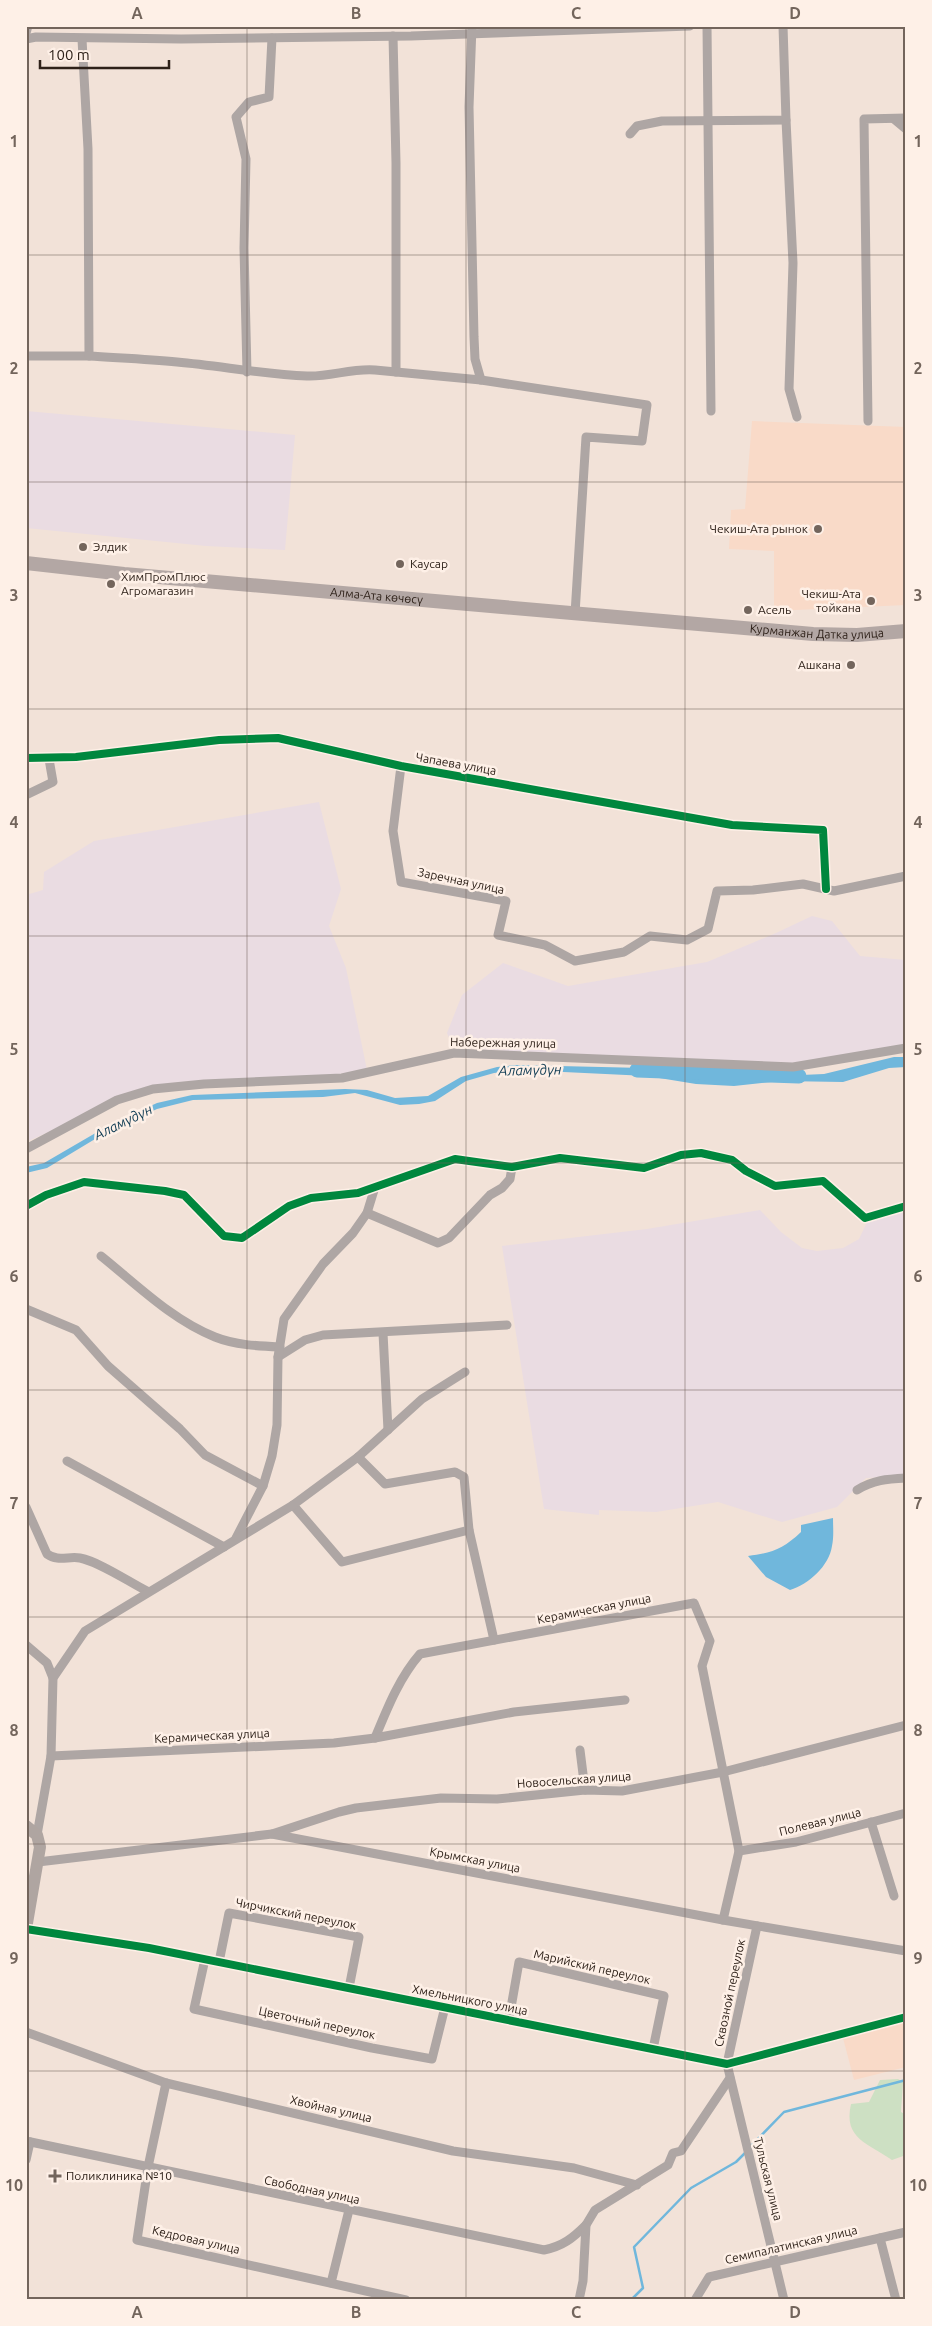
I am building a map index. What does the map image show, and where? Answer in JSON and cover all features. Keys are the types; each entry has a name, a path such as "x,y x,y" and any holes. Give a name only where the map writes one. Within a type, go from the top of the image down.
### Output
{"main road":[{"name":"Алма-Ата көчөсү","path":"26,563 728,627"},
{"name":"Курманжан Датка улица","path":"728,627 857,636 906,631"},
{"path":"26,1826 37,1835 40,1847 26,1929"}],"street":[{"path":"26,33 28,26"},
{"path":"26,39 49,37 82,39 393,36 473,30 690,26"},
{"path":"707,26 711,411"},
{"path":"783,26 793,263 789,389 797,417"},
{"path":"473,30 469,107 474,337 475,359 481,380"},
{"path":"393,36 396,164 396,372"},
{"path":"247,372 244,248 246,158 236,117 248,102 269,96 272,38"},
{"path":"82,39 88,149 90,356"},
{"path":"868,421 864,119 906,118"},
{"path":"894,119 906,129"},
{"path":"630,134 637,126 662,121 786,120"},
{"path":"26,356 90,356 178,362 247,372 313,376 361,369 481,380 647,405 642,441 586,437 575,614"},
{"name":"Чапаева улица","path":"26,758 49,759 219,740 278,738 401,766 732,825 823,830 826,889"},
{"path":"26,795 52,782 49,759"},
{"name":"Заречная улица","path":"401,766 393,830 401,882 506,901 498,934 545,945 575,961 624,952 650,936 687,940 708,929 714,911 717,891 753,890 803,884 834,891 906,876"},
{"name":"Набережная улица","path":"26,1149 117,1100 153,1089 204,1084 342,1078 454,1053 793,1067 906,1048"},
{"path":"26,1206 46,1195 84,1182 166,1192 184,1195 224,1236 242,1238 289,1206 311,1198 358,1193 455,1159 512,1167 560,1158 644,1168 681,1155 702,1153 732,1160 746,1171 775,1186 823,1181 865,1218 906,1206"},
{"path":"367,1213 438,1243 449,1238 490,1195 502,1188 510,1179 512,1167"},
{"path":"236,1538 263,1486 272,1456 277,1425 278,1357 284,1319 323,1264 353,1233 367,1213 375,1187"},
{"path":"101,1256 178,1317 215,1337 245,1345 280,1348"},
{"path":"26,1309 76,1330 108,1366 180,1429 205,1454 263,1486"},
{"path":"278,1357 305,1340 323,1335 507,1325"},
{"path":"383,1333 388,1430"},
{"path":"53,1678 84,1631 292,1505 358,1457 422,1399 465,1372"},
{"path":"358,1457 385,1484 455,1472 464,1477 469,1530 494,1640"},
{"path":"67,1461 224,1547"},
{"path":"857,1490 868,1482 906,1478"},
{"path":"292,1505 342,1562 469,1530"},
{"path":"26,1508 46,1554 53,1559 79,1558 93,1562 148,1591"},
{"name":"Керамическая улица","path":"375,1738 392,1698 411,1665 420,1654 694,1603 710,1641 702,1666 723,1772"},
{"path":"26,1645 47,1663 53,1678 51,1756 37,1835"},
{"name":"Керамическая улица","path":"51,1756 334,1743 375,1738 514,1712 625,1700"},
{"name":"Новосельская улица","path":"272,1834 356,1808 441,1798 497,1799 585,1790 622,1791 723,1772 906,1725"},
{"path":"580,1750 585,1790"},
{"path":"723,1772 739,1851 723,1920"},
{"name":"Полевая улица","path":"739,1851 796,1842 906,1813"},
{"path":"871,1822 894,1896"},
{"name":"Крымская улица","path":"38,1862 272,1834 723,1920 906,1951"},
{"name":"Чирчикский переулок","path":"220,1962 229,1913 359,1937 349,1988"},
{"name":"Сквозной переулок","path":"727,2064 757,1926"},
{"name":"Хмельницкого улица","path":"26,1929 220,1962 727,2064 906,2017"},
{"name":"Цветочный переулок","path":"204,1959 194,2008 372,2048 432,2059 445,2007"},
{"name":"Марийский переулок","path":"509,2019 519,1962 664,1996 653,2049"},
{"name":"Хвойная улица","path":"26,2032 166,2083 453,2151 574,2168 637,2185"},
{"name":"Тульская улица","path":"727,2064 784,2300"},
{"name":"Свободная улица","path":"28,2142 544,2250 557,2247 571,2240 586,2225 595,2210 668,2165 673,2153 682,2151 730,2078"},
{"name":"Кедровая улица","path":"166,2083 148,2168 137,2240 406,2300"},
{"path":"26,2160 28,2142"},
{"path":"331,2283 349,2210"},
{"path":"580,2300 584,2281 586,2225"},
{"name":"Семипалатинская улица","path":"695,2300 709,2276 906,2232"},
{"path":"880,2238 896,2300"}],"shaded area":[{"path":"26,411 295,435 285,550 206,546 26,528"},
{"name":"Чекиш-Ата рынок","path":"752,421 906,427 906,605 774,611 774,551 729,549 731,510 745,509"},
{"path":"319,802 341,889 329,926 346,968 367,1070 339,1074 150,1088 26,1142 26,895 43,890 44,872 94,841"},
{"path":"812,916 832,921 860,956 906,960 906,1045 790,1064 561,1055 453,1047 447,1033 462,995 503,963 568,986 707,962"},
{"path":"760,1210 781,1232 802,1248 817,1251 843,1248 859,1239 868,1220 906,1210 906,1476 866,1478 837,1507 782,1522 718,1502 656,1512 599,1510 599,1515 544,1509 502,1246 647,1229"},
{"path":"906,2021 906,2067 854,2080 843,2038"}],"green space":[{"path":"898,2079 903,2082 901,2112 906,2115 906,2155 892,2160 866,2144 854,2133 849,2116 851,2104 869,2102 880,2080"}],"water":[{"path":"894,1057 906,1057 906,1067 889,1068 843,1082 781,1081 734,1086 696,1084 647,1076 522,1070 494,1073 466,1081 435,1101 419,1104 400,1105 355,1093 323,1097 193,1100 157,1109 105,1133 47,1168 26,1173 26,1167 44,1163 111,1124 157,1103 192,1095 345,1089 367,1090 395,1098 428,1096 461,1077 497,1067 516,1065 644,1068 702,1079 824,1074"},
{"path":"833,1518 833,1543 827,1560 811,1579 797,1587 790,1590 766,1577 748,1556 771,1552 783,1546 801,1532 801,1525"}],"waterway":[{"name":"Аламүдүн","path":"637,1070 799,1076"},
{"path":"749,2148 784,2112 906,2080"},
{"path":"631,2300 643,2288 634,2247 691,2188 736,2162 746,2152"}],"cycle path":[{"path":"26,758 76,757 219,740 278,738 401,766 732,825 823,830 826,889"},
{"path":"26,1206 46,1195 84,1182 165,1191 184,1195 224,1236 242,1238 289,1206 311,1198 358,1193 455,1159 512,1167 560,1158 644,1168 681,1155 701,1153 732,1160 746,1171 775,1186 823,1181 865,1218 906,1206"},
{"path":"26,1929 149,1948 727,2064 906,2017"}],"place":[{"name":"Чекиш-Ата рынок","path":"818,529"},
{"name":"Элдик","path":"83,547"},
{"name":"Каусар","path":"400,564"},
{"name":"ХимПромПлюс Агромагазин","path":"111,584"},
{"name":"Чекиш-Ата тойкана","path":"871,601"},
{"name":"Асель","path":"748,610"},
{"name":"Ашкана","path":"851,665"},
{"name":"Поликлиника №10","path":"55,2176"}]}
